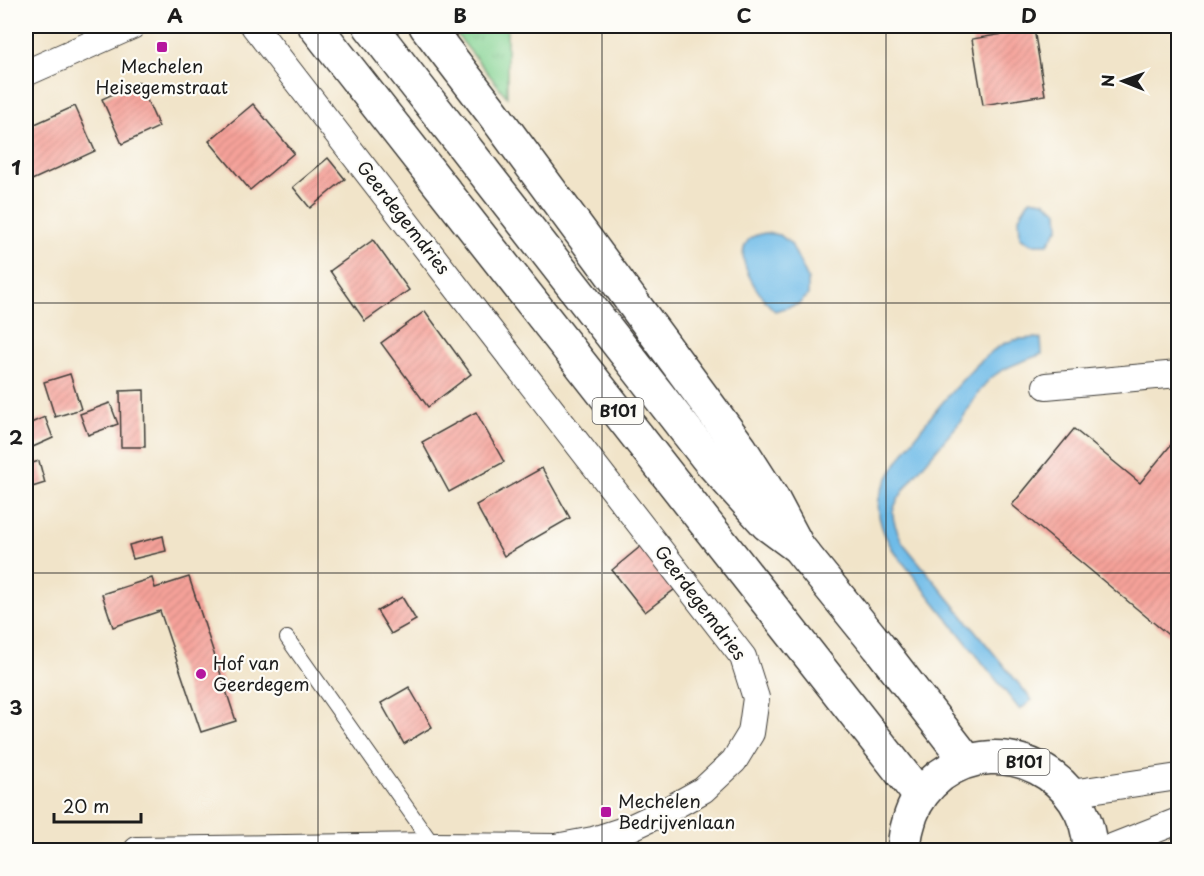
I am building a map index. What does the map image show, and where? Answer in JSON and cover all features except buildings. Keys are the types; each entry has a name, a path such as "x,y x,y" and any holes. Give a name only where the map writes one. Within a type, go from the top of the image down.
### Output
{"main road":[{"name":"B101","path":"315,26 920,796"},
{"name":"B101","path":"370,26 709,460 767,524 798,547"},
{"name":"B101","path":"426,26 740,448 772,498 798,547 968,761"},
{"name":"B101","path":"905,850 904,837 914,807 931,782 953,767 968,761 990,758 1019,761 1040,768 1061,783 1071,793 1083,812 1090,850"}],"street":[{"path":"26,73 132,26"},
{"name":"Geerdegemdries","path":"136,850 434,846 556,847 593,840 630,828 703,790 734,761 751,734 756,698 743,657 254,26"},
{"path":"1046,386 1179,374"},
{"path":"1071,793 1179,777"},
{"path":"1104,850 1179,821"}],"lane":[{"path":"287,638 434,846"}],"green space":[{"path":"450,26 507,26 507,97"}],"water":[{"path":"1030,199 1044,201 1058,212 1059,227 1048,244 1031,244 1020,237 1019,217"},
{"path":"765,233 780,235 791,244 808,279 808,295 799,304 775,311 749,276 743,254 745,245 752,237"},
{"path":"1041,339 1042,354 1006,368 989,380 959,423 903,492 893,512 903,543 1032,700 1020,710 893,550 882,526 878,506 885,484 896,464 931,416 970,372 1000,346 1017,340"}],"place":[{"name":"Mechelen Heisegemstraat","path":"162,47"},
{"name":"Hof van Geerdegem","path":"201,674"},
{"name":"Mechelen Bedrijvenlaan","path":"606,812"}]}
